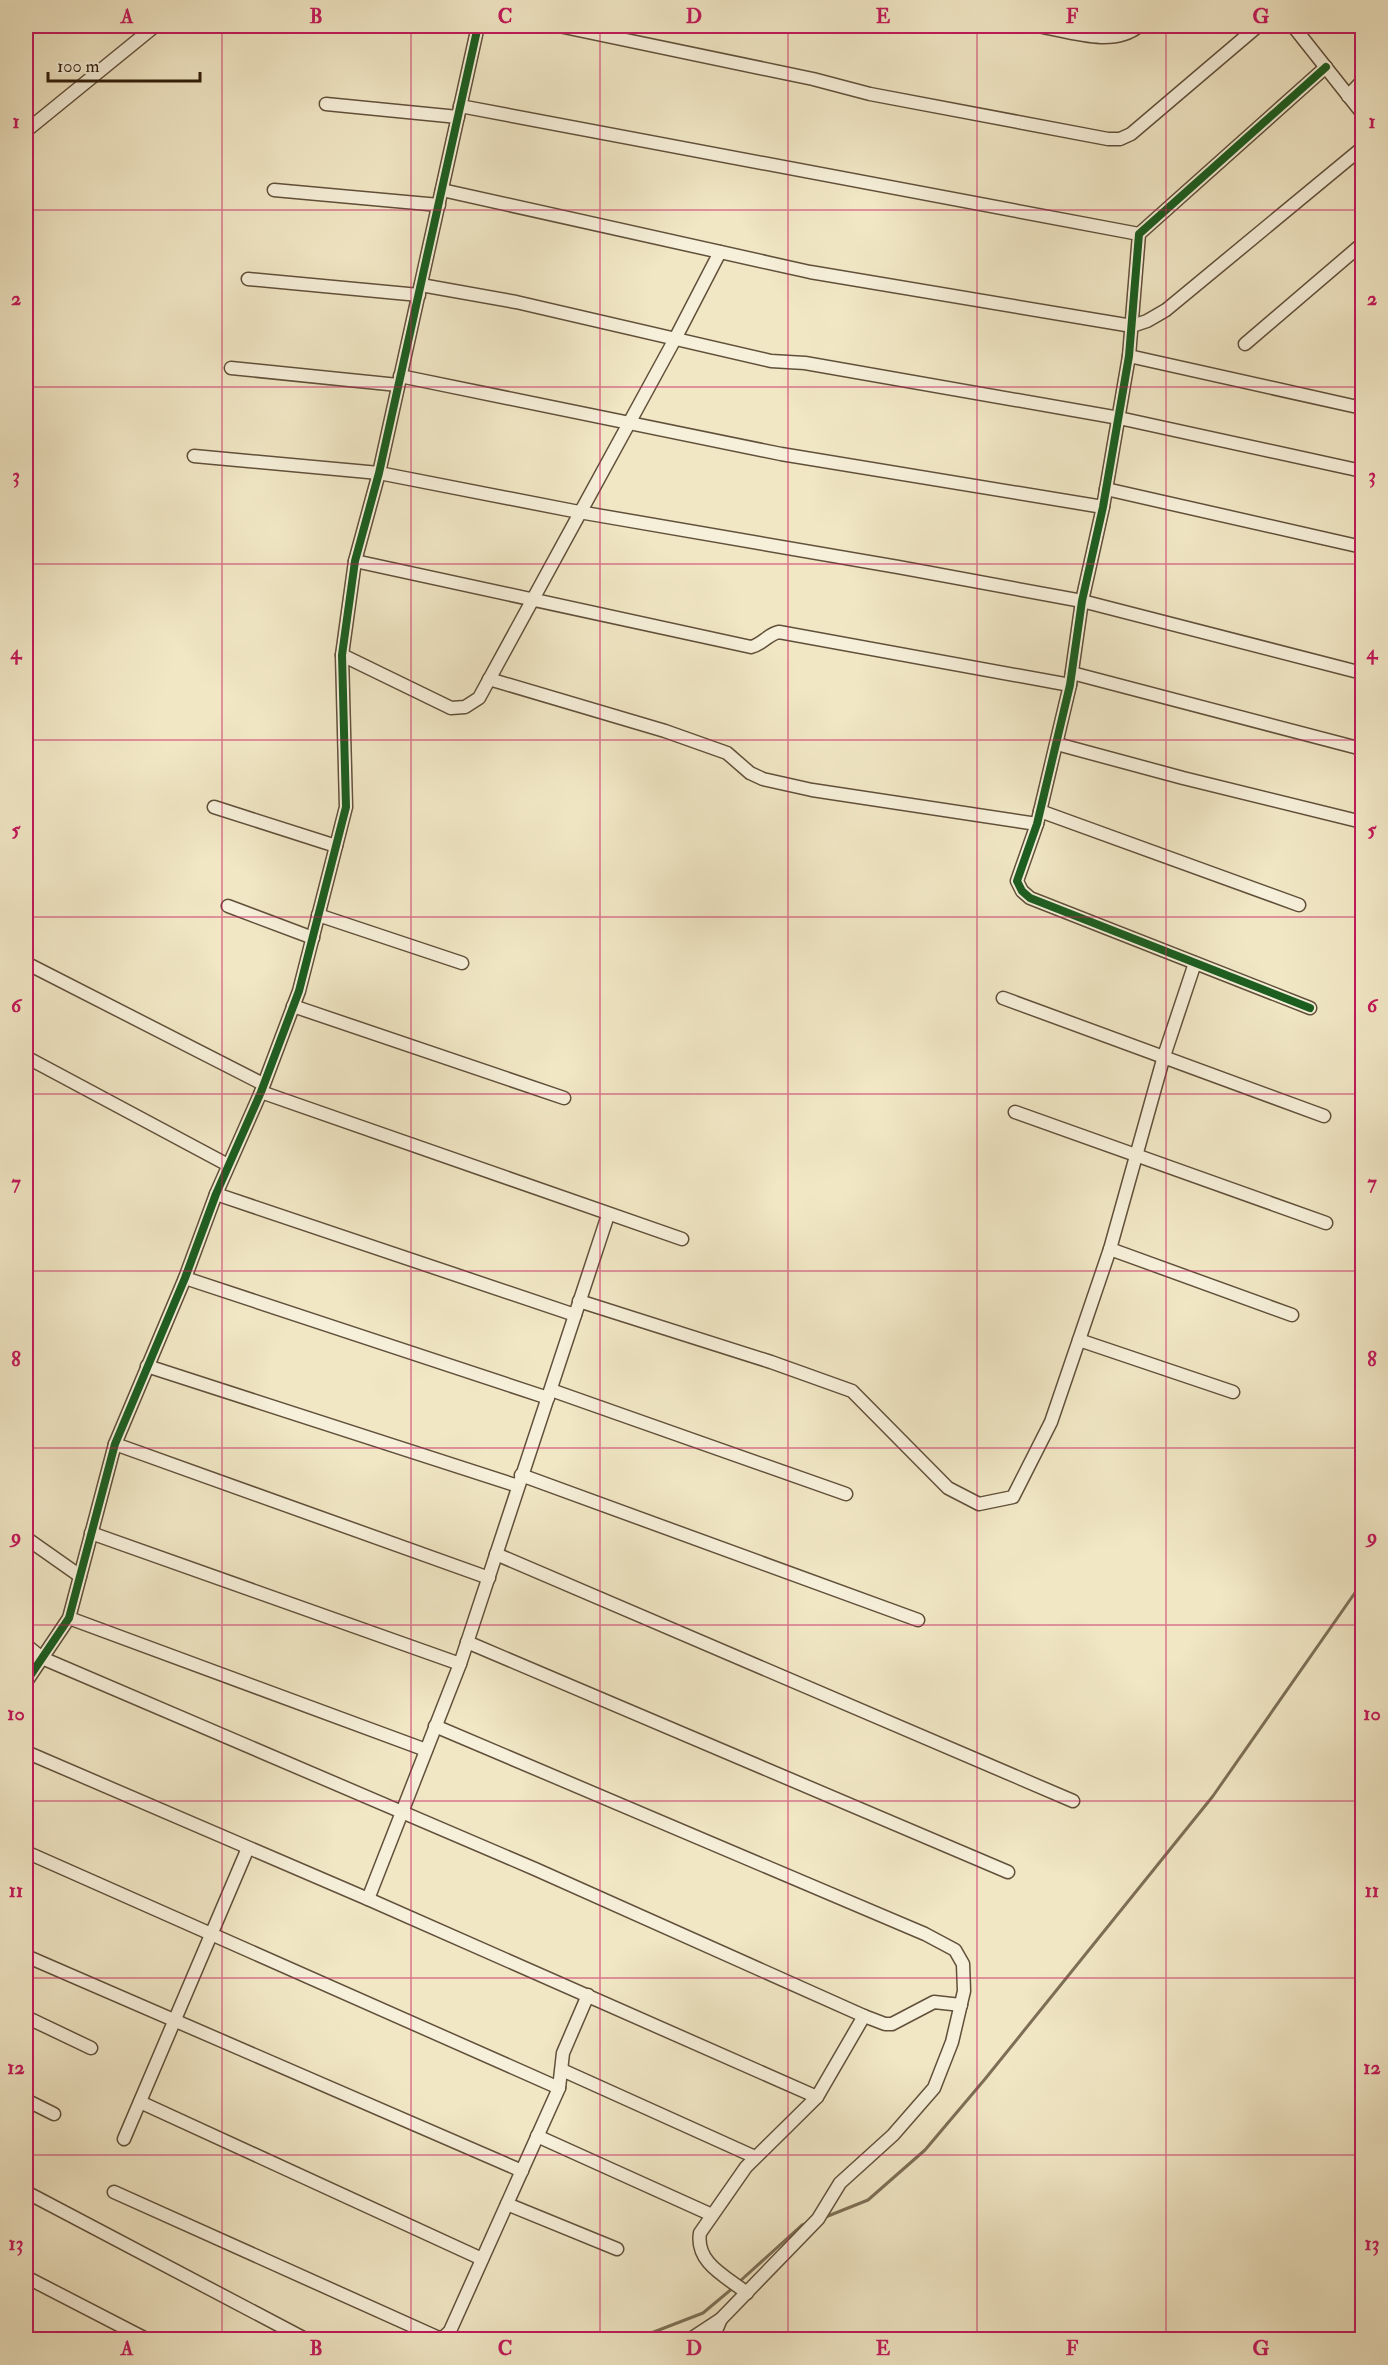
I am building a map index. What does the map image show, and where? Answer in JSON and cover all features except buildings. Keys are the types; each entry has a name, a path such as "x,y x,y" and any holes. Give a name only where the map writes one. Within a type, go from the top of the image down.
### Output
{"street":[{"path":"26,131 155,26"},
{"path":"26,1682 69,1618 115,1444 185,1278 216,1194 262,1088 293,1005 313,938 346,807 342,655 355,561 379,473 478,26"},
{"path":"559,26 813,79 870,94 1108,139 1120,139 1131,134 1258,26"},
{"path":"1038,26 1090,35 1113,36 1130,33 1139,26"},
{"path":"1298,28 1362,113"},
{"path":"1310,1008 1030,898 1022,891 1017,881 1037,824 1071,679 1082,601 1103,507 1129,356 1139,234 1326,67"},
{"path":"1348,96 1362,81"},
{"path":"326,104 459,112 1139,234"},
{"path":"442,190 810,272 1132,326 1147,321 1166,310 1362,148"},
{"path":"274,190 439,205"},
{"path":"1245,344 1362,244"},
{"path":"342,655 451,708 465,707 479,698 720,252"},
{"path":"248,279 420,290 516,302 771,360 805,363 1119,418 1362,471"},
{"path":"1129,356 1362,408"},
{"path":"231,368 399,380 629,422 781,454 1103,507"},
{"path":"194,456 379,473 579,512 1082,601 1362,674"},
{"path":"1106,489 1362,547"},
{"path":"355,561 751,647 758,645 771,634 779,632 1071,679 1362,748"},
{"path":"489,679 665,731 717,749 727,753 750,773 763,779 812,790 1037,824"},
{"path":"1057,744 1362,822"},
{"path":"214,807 336,846"},
{"path":"1040,811 1299,905"},
{"path":"228,906 313,938"},
{"path":"318,915 462,963"},
{"path":"26,963 262,1088 608,1215 682,1239"},
{"path":"579,1301 771,1362 852,1391 948,1488 979,1504 1013,1497 1051,1422 1079,1340 1110,1249 1164,1056 1195,963"},
{"path":"1003,998 1324,1116"},
{"path":"293,1005 564,1098"},
{"path":"26,1057 228,1165"},
{"path":"1015,1112 1326,1223"},
{"path":"216,1194 574,1315"},
{"path":"368,1899 460,1664 608,1215"},
{"path":"1110,1249 1292,1315"},
{"path":"185,1278 549,1394 846,1494"},
{"path":"1079,1340 1233,1392"},
{"path":"147,1366 520,1480 918,1620"},
{"path":"115,1444 489,1578"},
{"path":"91,1533 460,1664"},
{"path":"26,1538 80,1576"},
{"path":"496,1554 1073,1801"},
{"path":"69,1618 426,1750"},
{"path":"467,1642 1008,1872"},
{"path":"26,1645 42,1658 535,1869 864,2016 885,2024 892,2024 934,2002 961,2005"},
{"path":"435,1726 945,1943 956,1950 963,1964 964,1991 961,2005 952,2042 934,2088 893,2135 840,2183 818,2219 747,2293 721,2319 689,2340"},
{"path":"26,1752 368,1899 818,2097"},
{"path":"124,2139 248,1848"},
{"path":"26,1852 559,2088"},
{"path":"26,1956 522,2171"},
{"path":"114,2192 439,2338 445,2336 450,2331 559,2088 563,2053 588,1995"},
{"path":"747,2293 703,2257 698,2244 700,2234 737,2178 755,2157 818,2097 864,2016"},
{"path":"26,2017 91,2048"},
{"path":"562,2070 755,2157"},
{"path":"26,2100 54,2114"},
{"path":"140,2102 482,2259"},
{"path":"537,2136 712,2215"},
{"path":"26,2192 307,2340"},
{"path":"507,2204 617,2249"},
{"path":"26,2277 148,2340"},
{"path":"717,2340 715,2332 721,2319"}],"waterway":[{"path":"823,2218 868,2200 925,2150 1213,1796 1359,1587 1362,1587"},
{"path":"739,2282 802,2225 808,2223"},
{"path":"633,2340 703,2313 734,2287"}],"cycle path":[{"path":"26,1682 69,1618 115,1444 185,1278 216,1194 261,1092 299,991 346,807 342,655 355,561 379,473 478,26"},
{"path":"1310,1008 1030,898 1022,891 1017,881 1037,824 1070,685 1082,601 1103,507 1129,356 1139,234 1326,67"}]}
